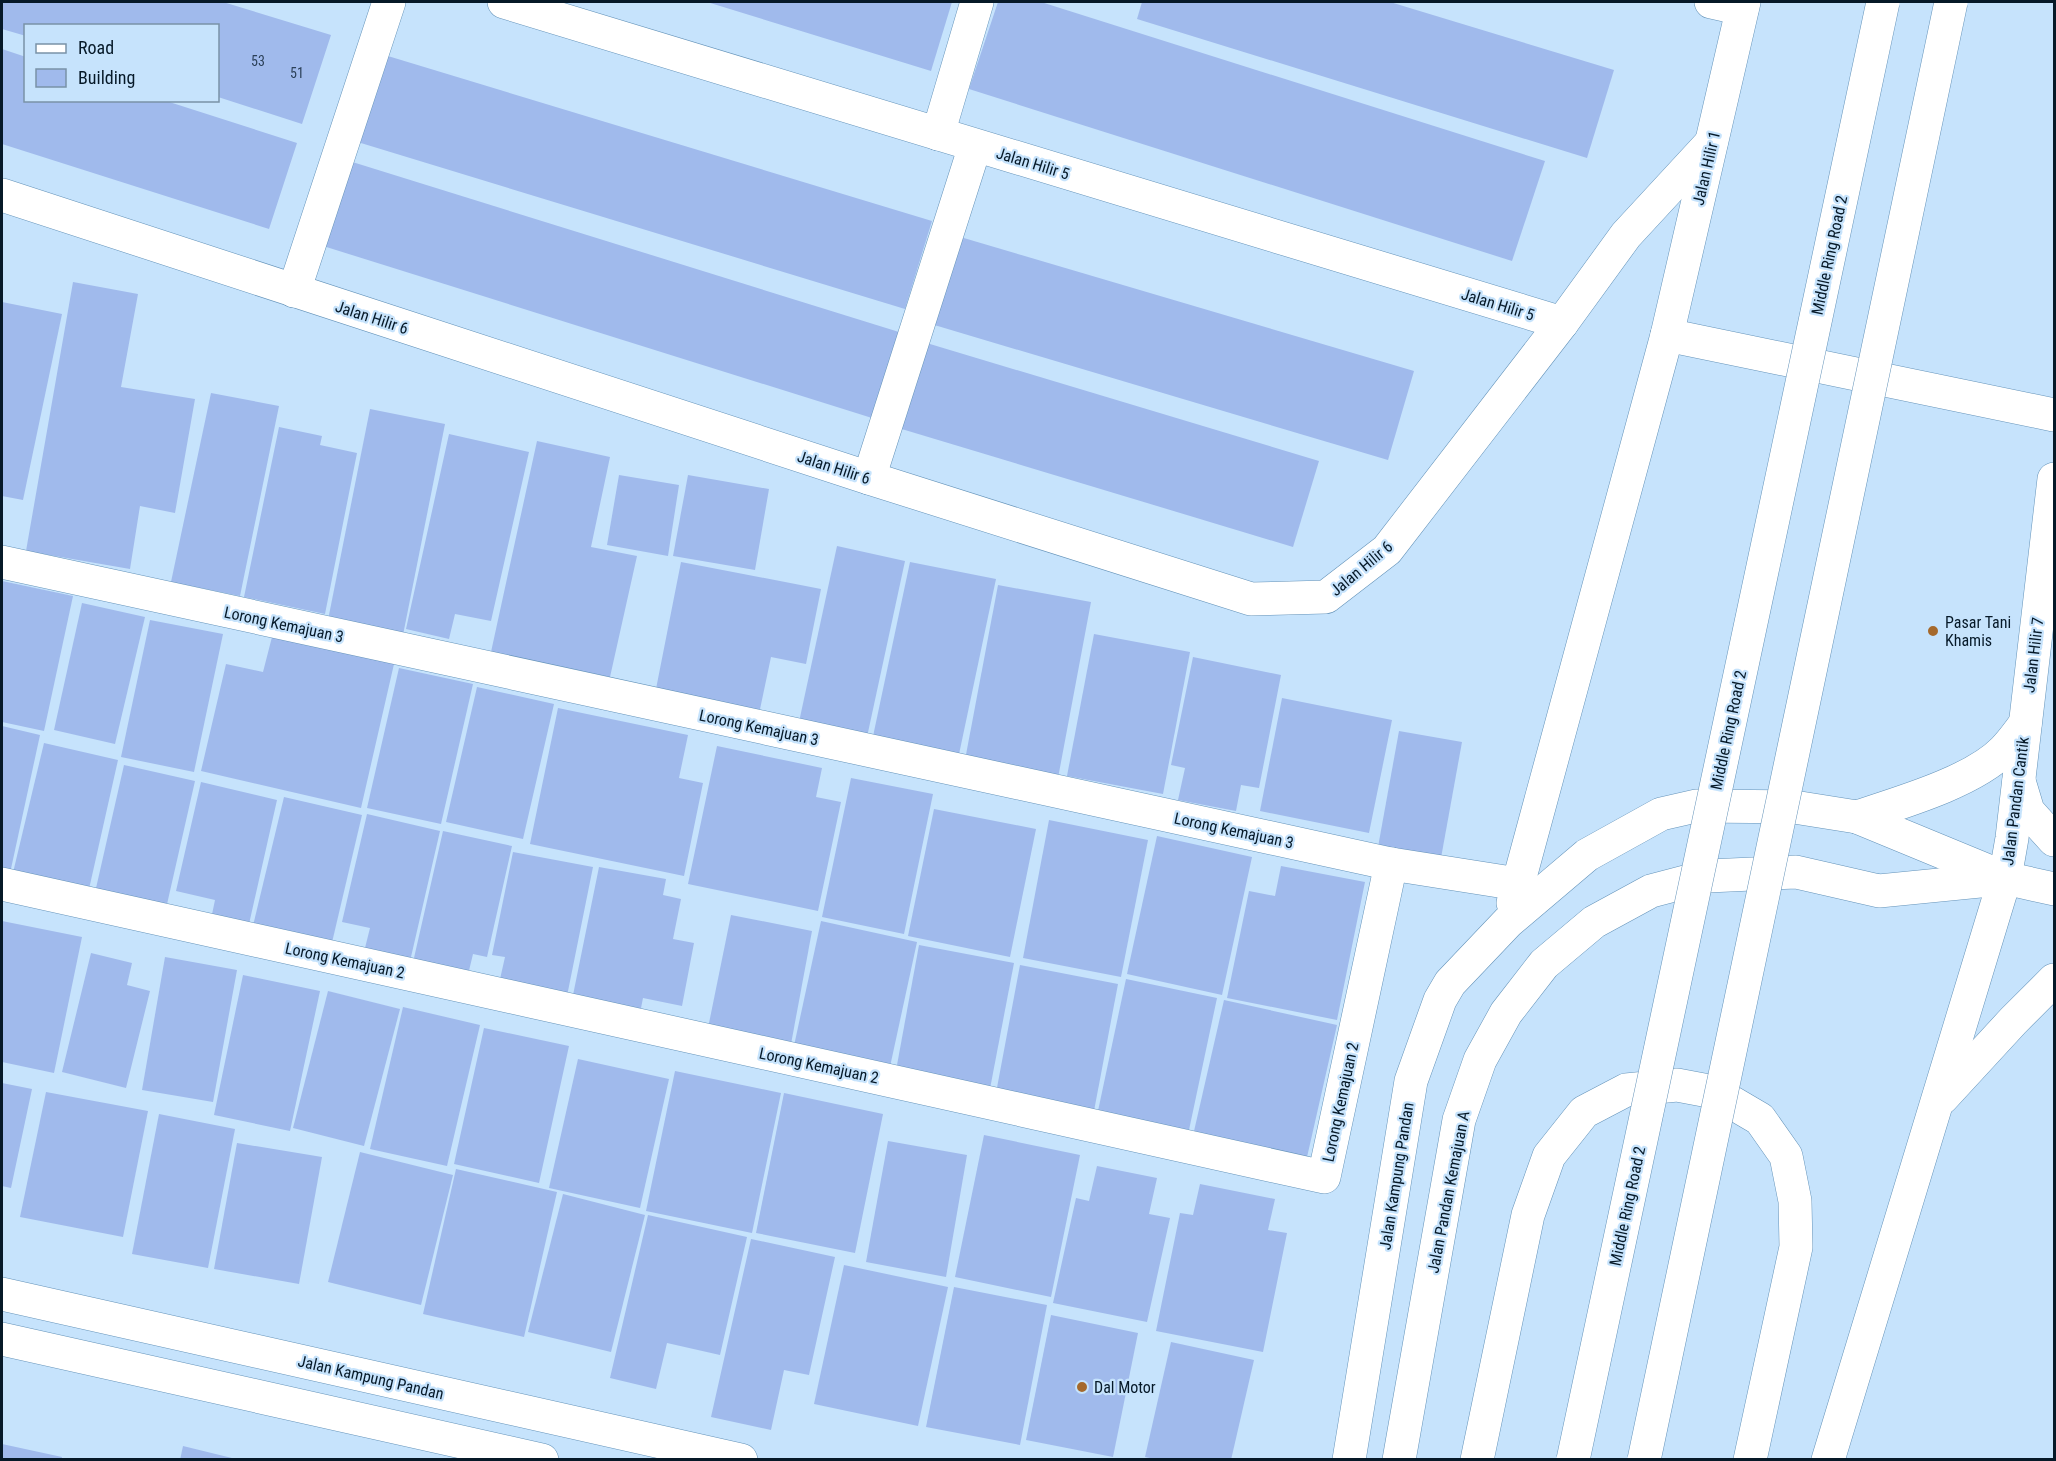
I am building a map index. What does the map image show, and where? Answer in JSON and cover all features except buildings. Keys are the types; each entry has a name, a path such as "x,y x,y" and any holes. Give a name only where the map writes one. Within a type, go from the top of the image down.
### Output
{"main road":[{"path":"294,291 388,2"},
{"name":"Jalan Hilir 5","path":"504,2 1562,323"},
{"path":"938,134 977,2"},
{"name":"Middle Ring Road 2","path":"1573,1460 1882,2"},
{"path":"1644,1460 1951,2"},
{"name":"Jalan Hilir 1","path":"1508,922 1667,335 1711,143 1732,4"},
{"name":"Jalan Hilir 6","path":"2,195 868,478 1251,599 1326,597 1387,550 1562,323 1626,235 1711,143"},
{"path":"868,478 975,146"},
{"path":"1667,335 2055,415"},
{"name":"Jalan Hilir 7","path":"2025,724 2050,552 2055,479"},
{"name":"Lorong Kemajuan 3","path":"2,562 1391,864 1518,884"},
{"path":"1857,818 1919,797 1963,777 2003,751 2025,724"},
{"name":"Jalan Pandan Cantik","path":"1828,1460 2005,878 2025,724"},
{"path":"2018,780 2028,811 2055,840"},
{"name":"Jalan Pandan Kemajuan A","path":"1508,922 1587,855 1660,814 1696,806 1794,807 1857,818 2005,878 2055,889"},
{"name":"Lorong Kemajuan 2","path":"2,884 1324,1177 1391,864"},
{"name":"Jalan Pandan Kemajuan A","path":"1399,1460 1459,1119 1480,1060 1506,1013 1544,964 1594,922 1632,901 1651,891 1708,876 1796,872 1879,891 2005,878"},
{"name":"Jalan Kampung Pandan","path":"1349,1460 1411,1081 1440,1000 1450,983 1508,922"},
{"path":"1936,1105 2013,1021 2055,980"},
{"path":"1477,1460 1528,1215 1549,1156 1584,1112 1626,1090 1677,1084 1714,1092 1760,1119 1786,1156 1795,1201 1796,1247 1750,1460"},
{"name":"Jalan Kampung Pandan","path":"2,1294 741,1460"},
{"path":"2,1339 542,1460"}],"place":[{"name":"Pasar Tani Khamis","path":"1933,631"},
{"name":"Dal Motor","path":"1082,1387"}]}
